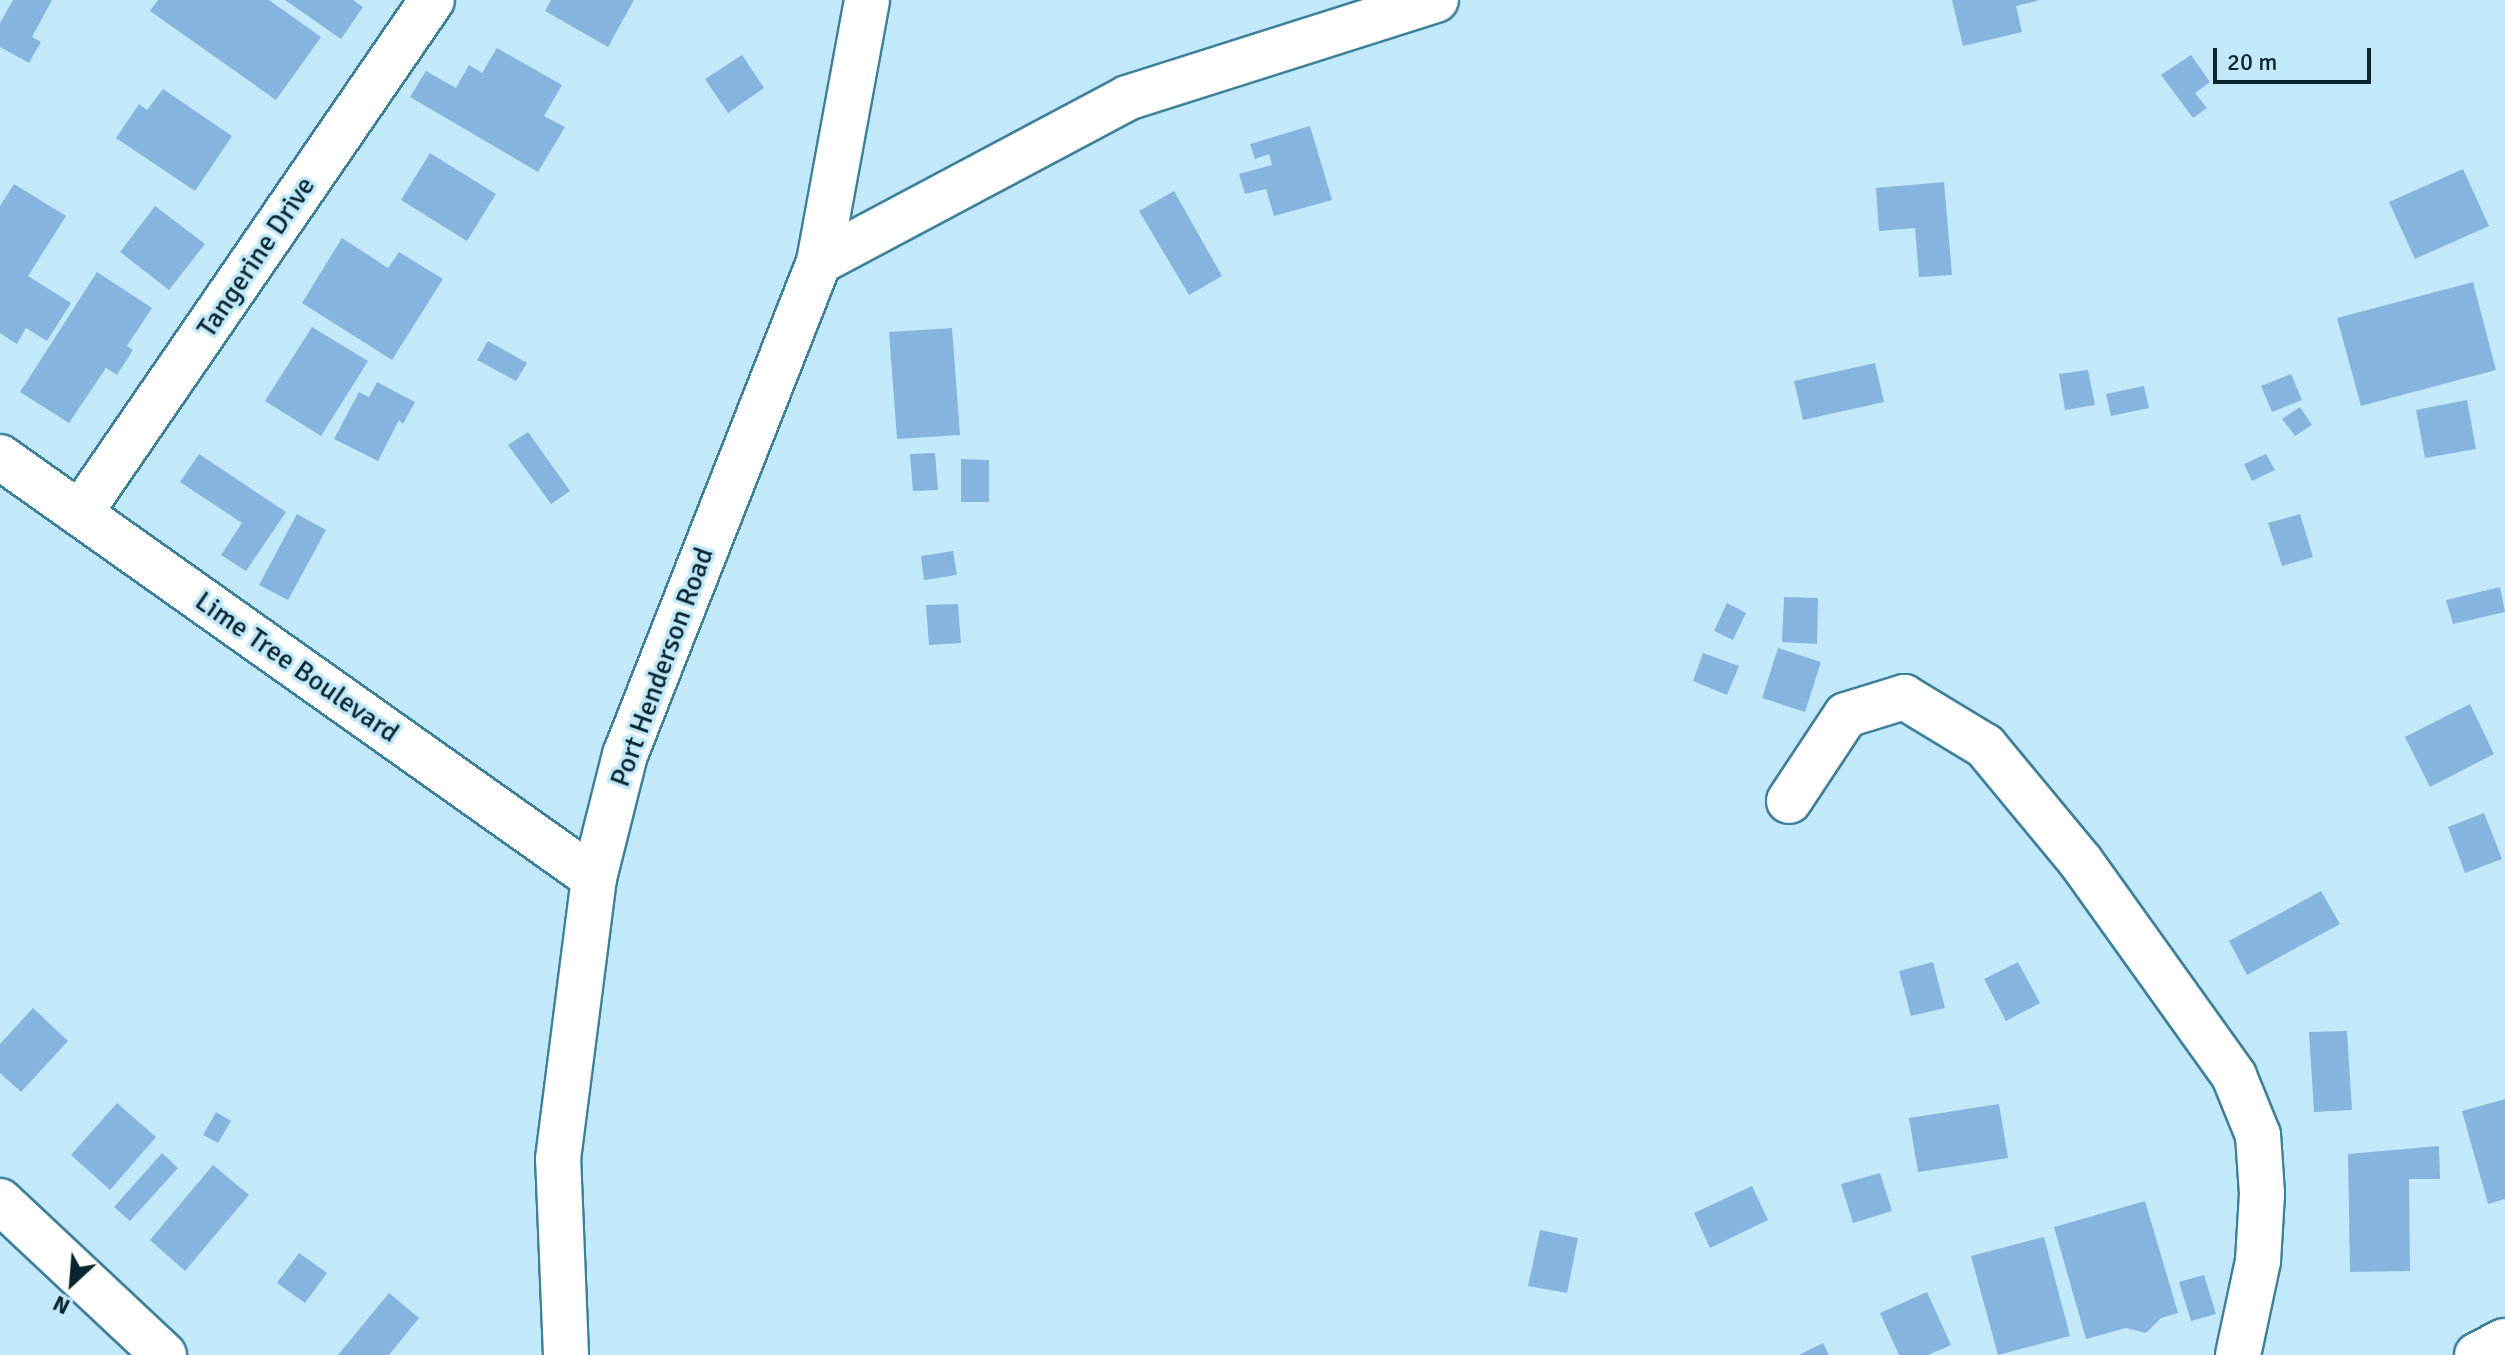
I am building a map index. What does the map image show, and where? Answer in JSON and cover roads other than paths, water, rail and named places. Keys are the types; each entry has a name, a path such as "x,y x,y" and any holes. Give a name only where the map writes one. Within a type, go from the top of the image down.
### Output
{"street":[{"name":"Tangerine Drive","path":"80,513 432,0"},
{"name":"Port Henderson Road","path":"566,1355 558,1159 594,878 625,755 819,262 867,0"},
{"path":"819,262 1127,98 1436,0"},
{"name":"Lime Tree Boulevard","path":"0,457 594,878"},
{"path":"1789,801 1846,715 1904,697 1985,746 2081,862 2234,1076 2258,1135 2262,1194 2258,1261 2238,1355"},
{"path":"0,1201 164,1355"},
{"path":"2477,1355 2505,1341"}]}
